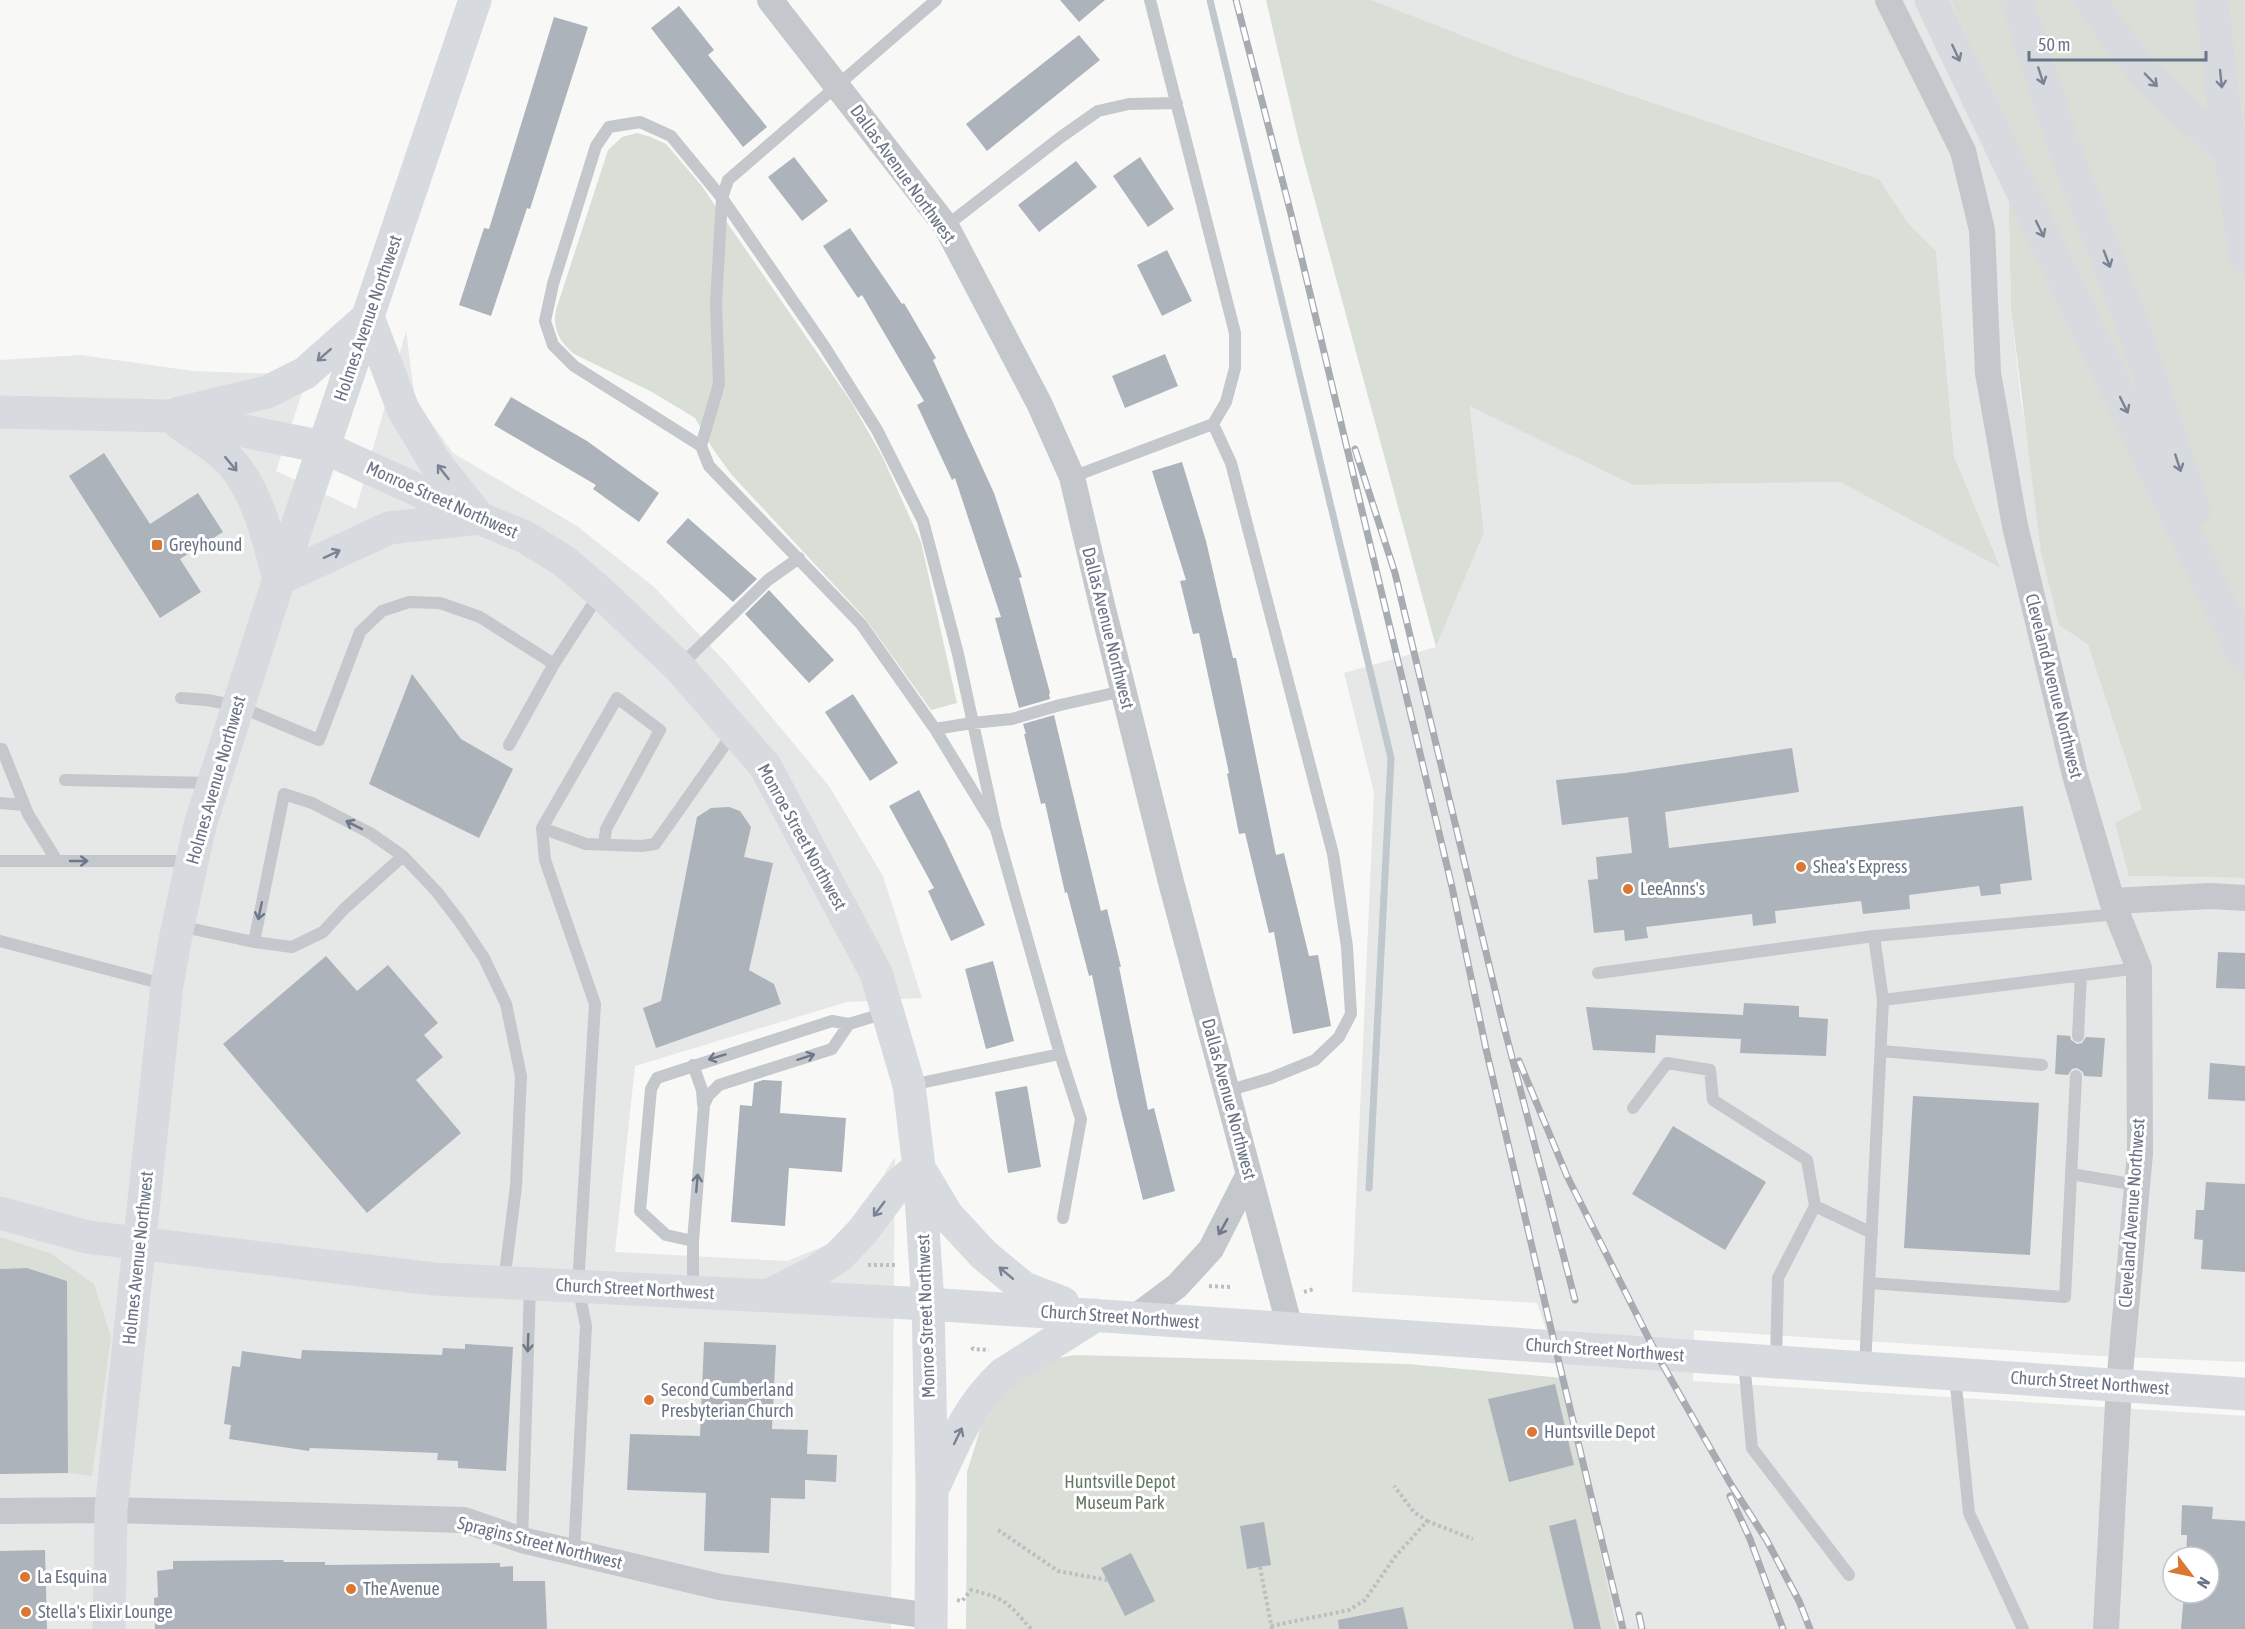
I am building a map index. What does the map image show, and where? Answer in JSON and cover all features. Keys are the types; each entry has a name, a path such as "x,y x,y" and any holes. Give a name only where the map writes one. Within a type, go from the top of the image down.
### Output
{"main road":[{"name":"Holmes Avenue Northwest","path":"109,1629 111,1510 167,985 200,825 323,447 475,0"},
{"path":"1931,0 2245,658"},
{"path":"2017,0 2064,147 2133,327 2196,517 2245,652"},
{"path":"2091,0 2125,50 2172,102 2204,131 2245,161"},
{"path":"2212,0 2222,93 2245,257"},
{"path":"168,416 267,392 305,373 368,317 403,409 435,461 479,518"},
{"name":"Monroe Street Northwest","path":"0,412 168,416 323,447 525,537 564,561 679,667 765,766 876,973 909,1085 919,1167 928,1304 932,1488 931,1622"},
{"path":"168,416 215,448 231,463 250,490 279,579 388,528 479,518"},
{"path":"770,1296 815,1272 839,1256 862,1232 895,1188 919,1167 947,1215 984,1255 1024,1288 1096,1315"},
{"name":"Church Street Northwest","path":"0,1213 87,1237 434,1279 928,1304 2245,1394"},
{"path":"932,1488 967,1416 990,1386 1004,1374 1096,1315"}],"street":[{"name":"Dallas Avenue Northwest","path":"770,0 946,226 1039,403 1072,477 1171,882 1290,1328"},
{"name":"Cleveland Avenue Northwest","path":"1888,0 1963,151 1966,162 1982,230 1988,373 2016,526 2075,775 2115,907 2139,968 2140,1154 2120,1385 2106,1629"},
{"path":"2115,907 2211,896 2245,898"},
{"path":"1134,1318 1177,1286 1211,1249 1249,1174"},
{"name":"Spragins Street Northwest","path":"0,1511 111,1510 464,1520 522,1540 720,1587 931,1622"}],"lane":[{"path":"701,446 719,384 716,304 722,198 728,180 936,0"},
{"path":"1072,477 1213,424 1226,402 1235,368 1235,333 1150,0"},
{"path":"946,226 1098,111 1129,104 1177,103"},
{"path":"996,829 935,729 861,624 709,466 701,446 574,366 553,345 545,321 553,284 596,146 609,127 640,122 671,136 722,198 842,374 877,430 923,521 958,654 996,829 1060,1054 1081,1119 1063,1218"},
{"path":"1213,424 1231,463 1333,854 1347,947 1351,1014 1339,1037 1315,1060 1271,1078 1227,1091"},
{"path":"679,667 768,580 799,558"},
{"path":"509,745 554,664 600,592"},
{"path":"182,698 238,706 319,740 360,632 382,611 409,602 440,603 480,617 554,664"},
{"path":"935,729 1012,719 1060,705 1123,692"},
{"path":"574,1552 586,1326 578,1286 595,1004 545,860 542,828 617,698 660,730 606,829 604,844"},
{"path":"542,828 586,843 641,846 655,844 735,732"},
{"path":"0,749 2,749 24,805 57,861"},
{"path":"65,780 213,783"},
{"path":"254,942 284,794 312,803 370,833 403,856 437,892 460,922 484,958 506,1004 521,1076 516,1186 522,1540"},
{"path":"0,803 24,805"},
{"path":"178,926 254,942 292,947 323,932 403,856"},
{"path":"0,861 192,861"},
{"path":"1598,973 2115,907"},
{"path":"1865,1368 1883,1000 1874,936"},
{"path":"0,941 167,985"},
{"path":"1883,1000 2139,968"},
{"path":"2078,1036 2081,975"},
{"path":"693,1241 666,1235 640,1211 651,1089 657,1078 832,1021 849,1024 888,1012"},
{"path":"704,1105 708,1096 719,1085 832,1048 849,1024"},
{"path":"1881,1051 2042,1065"},
{"path":"909,1085 1060,1054"},
{"path":"1634,1108 1667,1063 1710,1070 1713,1100 1808,1160 1815,1206 1778,1278 1760,1360 1752,1448 1849,1575"},
{"path":"693,1065 702,1090 704,1105 693,1241 693,1292"},
{"path":"1869,1283 2065,1297 2076,1076"},
{"path":"2071,1174 2137,1185"},
{"path":"1815,1206 1872,1233"},
{"path":"1955,1374 1969,1513 2023,1629"}],"path":[{"path":"1304,1292 1314,1289"},
{"path":"1394,1485 1414,1512 1427,1521 1473,1539"},
{"path":"1260,1567 1272,1628 1349,1610 1365,1600 1394,1558 1427,1521"},
{"path":"998,1530 1058,1571 1079,1577 1107,1580"},
{"path":"962,1601 972,1590 992,1595 1011,1605 1030,1629"}],"shaded area":[{"path":"1372,0 1950,0 2007,126 2011,309 2021,400 2059,625 2088,645 2142,809 2129,876 2245,878 2245,1362 2099,1356 1694,1330 1693,1381 2245,1416 2245,1629 1617,1629 1563,1378 1537,1303 1352,1292 1374,793 1344,673 1436,647 1484,531 1470,405 1633,485 1840,482 2001,567 1954,456 1936,251 1908,223 1879,179 1520,58"},
{"path":"406,331 415,400 453,453 577,526 654,587 730,667 829,786 883,876 922,998 847,1002 635,1066 615,1252 787,1261 842,1239 871,1204 895,1157 891,1629 0,1629 0,360 81,355 193,371 308,375 276,471 356,509"}],"green space":[{"path":"1266,0 1372,0 1520,58 1879,179 1908,223 1936,251 1954,456 2001,568 1840,482 1633,485 1470,406 1484,532 1436,647 1299,142"},
{"path":"1950,0 2245,0 2245,878 2129,876 2115,823 2142,809 2088,645 2059,625 2041,552 2011,309 2007,126"},
{"path":"637,133 666,144 701,185 852,403 883,458 921,542 957,703 931,710 864,617 731,474 695,418 652,392 574,354 558,335 555,323 556,310 608,150 622,137"},
{"path":"0,1237 52,1254 94,1284 111,1337 92,1476 68,1473 67,1281 27,1268 0,1269"},
{"name":"Huntsville Depot Museum Park","path":"1075,1355 1408,1364 1563,1378 1617,1629 966,1629 967,1472 981,1427 999,1401 1020,1380 1058,1358"}],"building":[{"path":"1060,0 1105,0 1079,22"},
{"path":"679,6 714,50 708,55 767,127 743,147 651,28"},
{"path":"554,17 588,27 530,209 527,208 491,316 459,305 484,228 489,229"},
{"path":"1079,35 1100,60 987,151 966,124"},
{"path":"794,157 828,201 802,221 768,177"},
{"path":"1140,157 1174,209 1148,227 1113,176"},
{"path":"1076,161 1097,187 1039,232 1018,205"},
{"path":"850,228 902,304 904,303 936,358 933,360 994,493 1022,577 1019,578 1050,699 1019,708 995,618 1001,617 955,478 952,480 917,405 924,401 862,295 858,298 823,246"},
{"path":"1167,250 1192,301 1162,316 1137,265"},
{"path":"1165,354 1178,386 1125,408 1112,376"},
{"path":"511,397 587,441 659,493 639,522 593,489 596,485 494,425"},
{"name":"Greyhound","path":"104,453 150,524 198,493 223,532 180,559 201,592 160,618 69,476"},
{"path":"1182,462 1206,541 1233,658 1236,658 1276,855 1284,853 1309,956 1318,955 1331,1026 1293,1034 1274,932 1269,933 1245,833 1239,834 1227,774 1229,773 1199,633 1193,634 1180,581 1186,580 1152,471"},
{"path":"688,518 757,579 733,602 666,542"},
{"path":"769,590 834,660 809,683 745,614"},
{"path":"412,674 461,739 513,769 479,838 369,784"},
{"path":"853,694 898,763 870,781 825,712"},
{"path":"1054,715 1101,911 1107,909 1121,967 1119,967 1148,1110 1154,1108 1175,1191 1143,1200 1118,1099 1092,975 1089,976 1067,892 1065,893 1045,803 1041,804 1024,734 1026,734 1023,724"},
{"path":"1792,748 1799,792 1665,812 1669,848 2023,806 2032,880 2000,884 2001,894 1981,896 1979,886 1909,895 1910,909 1863,914 1861,901 1775,911 1776,923 1753,926 1752,914 1646,927 1648,938 1625,941 1624,930 1594,933 1588,880 1598,879 1596,857 1632,853 1628,817 1562,825 1556,780 1625,773"},
{"path":"919,790 985,925 951,941 928,891 934,888 889,806"},
{"path":"729,807 740,811 751,827 744,857 773,863 749,970 774,984 781,1004 656,1048 643,1008 661,1001 697,817 711,808"},
{"path":"2218,952 2245,953 2245,989 2216,988"},
{"path":"326,956 357,991 388,965 438,1023 424,1035 443,1057 416,1080 461,1133 367,1213 223,1044"},
{"path":"993,961 1014,1041 986,1049 965,969"},
{"path":"1744,1003 1799,1006 1799,1017 1828,1019 1826,1056 1740,1053 1741,1039 1656,1035 1655,1053 1593,1050 1586,1007 1743,1015"},
{"path":"2057,1035 2070,1036 2071,1040 2077,1044 2082,1043 2086,1037 2105,1038 2102,1077 2084,1076 2083,1072 2077,1068 2072,1069 2068,1075 2055,1074"},
{"path":"2210,1063 2245,1066 2245,1101 2208,1099"},
{"path":"763,1080 782,1081 780,1113 846,1118 842,1172 789,1168 785,1226 731,1222 740,1105 752,1106 754,1083"},
{"path":"1027,1086 1041,1167 1008,1173 995,1092"},
{"path":"1913,1096 2039,1103 2030,1255 1904,1248"},
{"path":"1673,1126 1766,1182 1725,1250 1632,1194"},
{"path":"2206,1182 2245,1184 2245,1272 2201,1269 2203,1240 2194,1239 2196,1210 2204,1210"},
{"path":"27,1268 67,1281 68,1473 0,1474 0,1269"},
{"path":"704,1342 776,1345 772,1429 808,1430 807,1454 837,1455 836,1482 805,1480 805,1499 771,1498 769,1553 704,1551 706,1493 627,1490 630,1434 700,1436"},
{"path":"465,1344 513,1347 506,1471 458,1468 458,1461 437,1460 438,1453 310,1448 309,1451 229,1439 231,1425 224,1424 232,1366 240,1367 242,1351 301,1359 302,1350 442,1355 443,1348 465,1349"},
{"name":"Huntsville Depot","path":"1555,1384 1574,1465 1509,1482 1488,1399"},
{"path":"2182,1505 2213,1507 2212,1519 2245,1521 2245,1629 2181,1629 2183,1605 2221,1605 2221,1545 2187,1545 2187,1535 2181,1535"},
{"path":"1576,1519 1601,1629 1574,1629 1549,1526"},
{"path":"1264,1522 1271,1565 1247,1569 1240,1526"},
{"path":"45,1550 47,1629 0,1629 0,1551"},
{"path":"1131,1553 1155,1601 1125,1616 1101,1568"},
{"name":"The Avenue","path":"283,1560 284,1562 325,1562 325,1565 500,1563 500,1567 513,1566 513,1581 545,1581 547,1629 155,1629 154,1598 158,1597 157,1571 173,1569 173,1561"},
{"path":"1403,1607 1408,1629 1339,1629 1338,1620"}],"waterway":[{"path":"1210,0 1391,758 1369,1188"}],"railway":[{"path":"1236,0 1291,214 1452,887 1486,1049 1623,1629"},
{"path":"1355,449 1395,573 1502,1019 1575,1300"},
{"path":"1519,1061 1567,1176 1656,1353 1730,1483 1766,1539 1799,1601 1810,1629"},
{"path":"1730,1496 1750,1539 1783,1629"},
{"path":"1639,1615 1642,1629"}],"place":[{"name":"Greyhound","path":"157,545"},
{"name":"Shea's Express","path":"1801,867"},
{"name":"LeeAnns's","path":"1628,889"},
{"name":"Second Cumberland Presbyterian Church","path":"649,1400"},
{"name":"Huntsville Depot","path":"1532,1432"},
{"name":"La Esquina","path":"25,1577"},
{"name":"The Avenue","path":"351,1589"},
{"name":"Stella's Elixir Lounge","path":"26,1612"}]}
